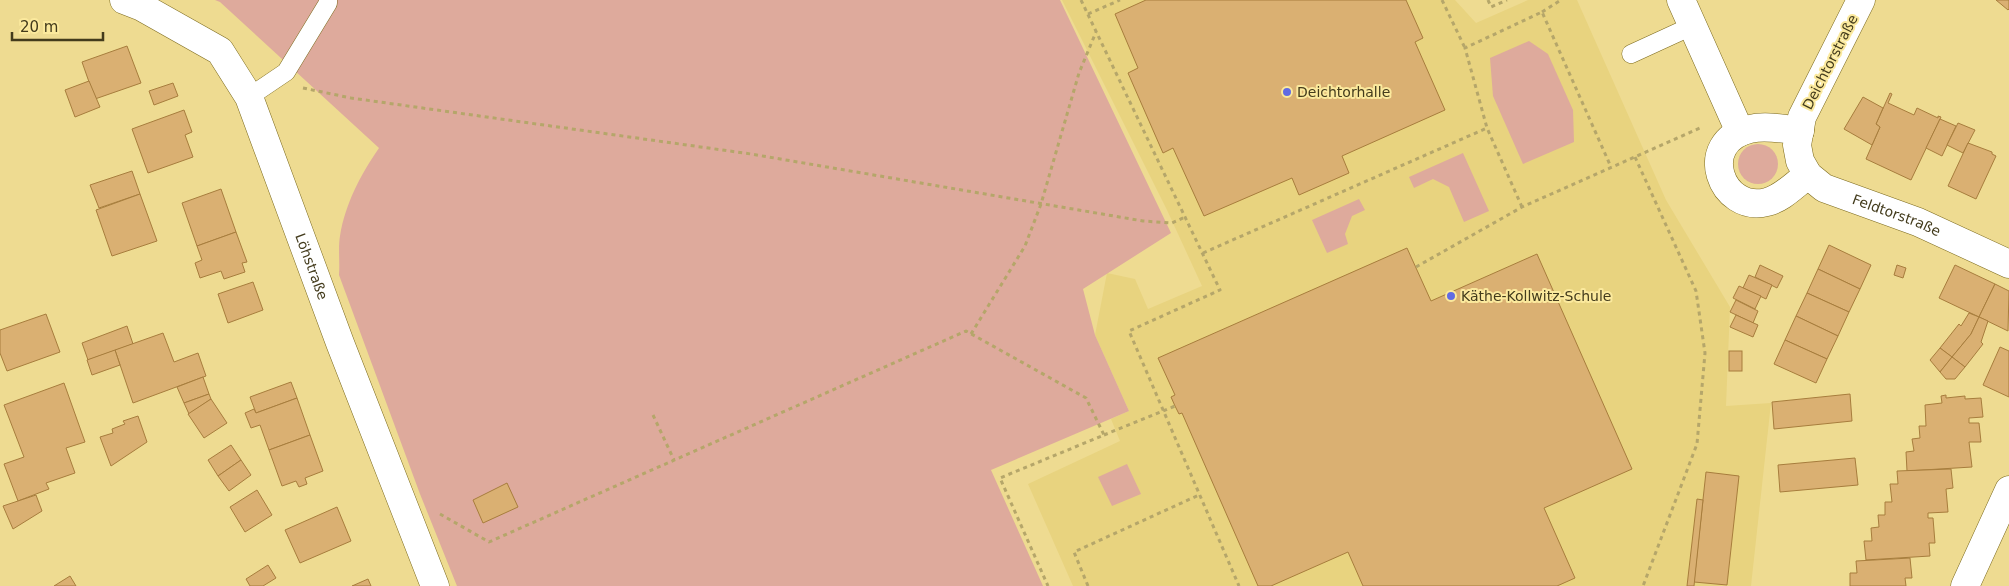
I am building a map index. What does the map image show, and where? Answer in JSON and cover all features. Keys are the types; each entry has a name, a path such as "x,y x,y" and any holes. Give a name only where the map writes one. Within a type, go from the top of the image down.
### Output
{"street":[{"name":"Löhstraße","path":"124,0 142,7 220,51 249,97 340,343 434,586"},
{"path":"1681,0 1740,132"},
{"name":"Deichtorstraße","path":"1802,153 1802,117 1861,0"},
{"path":"1762,127 1802,153 1778,198 1767,202 1756,203 1734,194 1724,184 1720,176 1718,157 1722,148 1728,140 1740,132 1751,128 1762,127"},
{"name":"Feldtorstraße","path":"1802,153 1824,188 1918,222 2009,264"},
{"path":"1965,586 2009,490"}],"lane":[{"path":"249,97 286,72 328,4 328,0"},
{"path":"1631,54 1692,26"}],"path":[{"path":"1081,0 1220,290 1129,332 1239,586"},
{"path":"1088,14 1120,0"},
{"path":"1442,0 1465,48 1487,128 1522,207"},
{"path":"1488,0 1491,7 1508,0"},
{"path":"1465,48 1542,12 1562,0"},
{"path":"1542,12 1611,167"},
{"path":"971,334 1025,246 1041,204 1079,73 1096,31"},
{"path":"300,87 351,98 751,154 1143,221 1172,223 1185,217"},
{"path":"1203,253 1487,128"},
{"path":"1416,267 1522,207 1664,144"},
{"path":"1635,157 1696,291 1705,353 1697,444 1642,586"},
{"path":"431,510 489,542 966,331 1086,398 1104,435"},
{"path":"1048,586 1000,478 1175,406"},
{"path":"652,415 674,460"},
{"path":"1088,586 1074,552 1200,495"}],"shaded area":[{"path":"215,0 1060,0 1171,233 1083,289 1095,335 1129,411 991,470 1043,586 457,586 420,494 339,275 339,241 342,224 360,179 379,148 220,2"},
{"name":"Käthe-Kollwitz-Schule","path":"1062,0 1455,0 1476,23 1528,0 1577,0 1666,200 1730,307 1726,406 1771,403 1751,586 1073,586 1028,484 1120,441 1111,419 1129,411 1095,335 1107,273 1135,279 1148,309 1202,286 1167,210"},
{"path":"1529,41 1548,54 1573,110 1574,142 1523,164 1493,96 1490,58"},
{"path":"1762,144 1769,147 1775,153 1778,164 1777,172 1769,181 1762,184 1754,184 1747,181 1739,172 1738,160 1741,153 1750,145"},
{"path":"1463,153 1489,211 1464,222 1449,187 1433,179 1414,188 1409,177"},
{"path":"1359,199 1365,210 1352,216 1345,234 1348,244 1327,253 1312,220"},
{"path":"1127,464 1141,494 1112,506 1098,477"}],"building":[{"name":"Deichtorhalle","path":"1146,0 1406,0 1423,38 1415,42 1445,110 1342,156 1349,173 1299,195 1292,178 1204,216 1173,148 1163,153 1128,73 1138,68 1115,14"},
{"path":"1996,0 2009,0 2009,9 2008,10"},
{"path":"127,46 141,83 95,99 82,62"},
{"path":"89,81 100,107 75,117 65,90"},
{"path":"173,83 178,96 154,105 149,91"},
{"path":"1890,93 1892,94 1888,103 1914,115 1917,108 1938,118 1938,116 1941,117 1911,180 1866,159 1880,127 1876,124"},
{"path":"1863,97 1883,108 1876,124 1880,127 1872,145 1844,129"},
{"path":"184,110 192,132 185,135 193,157 148,173 132,129"},
{"path":"1940,119 1956,126 1942,156 1926,148"},
{"path":"1958,123 1975,130 1963,153 1947,145"},
{"path":"1968,143 1992,152 1996,156 1976,199 1948,186"},
{"path":"132,171 140,194 99,208 90,185"},
{"path":"221,189 236,232 197,246 182,203"},
{"path":"140,194 157,241 112,256 96,210"},
{"path":"236,232 247,262 242,263 245,272 224,279 221,271 200,278 195,263 202,260 197,246"},
{"path":"1829,245 1871,265 1860,289 1818,269"},
{"name":"Käthe-Kollwitz-Schule","path":"1407,248 1431,301 1537,254 1632,469 1544,508 1575,578 1557,586 1363,586 1348,552 1271,586 1258,586 1182,413 1179,414 1171,397 1175,395 1158,358"},
{"path":"1760,265 1783,276 1777,288 1755,277"},
{"path":"1897,265 1906,268 1903,278 1894,275"},
{"path":"1955,265 1995,284 1979,317 1939,298"},
{"path":"1818,269 1860,289 1849,312 1807,293"},
{"path":"1749,275 1772,285 1766,299 1743,288"},
{"path":"253,282 263,310 228,323 218,294"},
{"path":"1995,284 2009,291 2008,331 1979,317"},
{"path":"1739,286 1761,296 1755,309 1733,298"},
{"path":"1807,293 1849,312 1838,336 1796,316"},
{"path":"1736,300 1758,311 1753,323 1730,312"},
{"path":"1969,313 1979,317 1971,334 1952,357 1940,348 1959,324 1961,326"},
{"path":"46,314 60,352 7,371 0,353 0,330"},
{"path":"1736,315 1758,325 1753,337 1730,327"},
{"path":"1796,316 1838,336 1827,359 1785,340"},
{"path":"1979,317 1988,321 1981,342 1983,344 1965,367 1952,357 1971,334"},
{"path":"127,326 133,344 88,360 82,343"},
{"path":"163,333 174,362 198,353 206,376 133,403 115,350"},
{"path":"1785,340 1827,359 1816,383 1774,364"},
{"path":"2000,347 2009,351 2009,397 1983,385"},
{"path":"1940,348 1952,357 1940,372 1930,360"},
{"path":"115,350 120,365 92,375 87,360"},
{"path":"1729,351 1742,351 1742,371 1729,371"},
{"path":"1952,357 1965,367 1955,379 1946,379 1940,372"},
{"path":"203,377 209,394 184,403 177,387"},
{"path":"291,382 297,398 256,413 250,397"},
{"path":"64,383 85,442 66,448 75,473 46,483 49,489 18,501 4,464 24,457 4,405"},
{"path":"209,394 211,399 189,414 184,403"},
{"path":"1850,394 1852,421 1774,429 1772,402"},
{"path":"1946,395 1946,398 1965,396 1965,399 1981,398 1983,417 1969,418 1969,423 1979,423 1981,442 1969,442 1972,467 1907,471 1906,452 1914,451 1912,439 1920,438 1919,426 1926,426 1925,405 1942,403 1941,396"},
{"path":"297,398 310,435 269,450 260,425 251,428 245,413 254,409 256,413"},
{"path":"211,399 227,423 204,438 188,414"},
{"path":"138,416 147,442 111,466 100,437 113,433 112,429 125,424 123,421"},
{"path":"310,435 323,471 305,478 307,484 299,487 296,481 282,486 269,450"},
{"path":"231,445 241,460 218,476 208,460"},
{"path":"1855,458 1858,485 1780,492 1778,465"},
{"path":"241,460 251,475 229,491 218,476"},
{"path":"1951,469 1953,488 1946,489 1948,512 1928,513 1928,518 1933,518 1935,543 1929,543 1930,556 1866,560 1864,541 1872,541 1871,528 1879,527 1878,515 1885,515 1885,502 1892,502 1890,484 1898,484 1897,471"},
{"path":"1706,472 1739,476 1727,585 1694,582"},
{"path":"507,483 518,507 483,523 473,500"},
{"path":"257,490 272,515 245,532 230,507"},
{"path":"36,495 42,511 13,529 3,506"},
{"path":"1697,499 1703,500 1694,586 1687,586"},
{"path":"337,507 351,541 300,563 285,530"},
{"path":"1910,558 1912,578 1905,578 1906,586 1850,586 1850,573 1857,573 1856,561"},
{"path":"268,565 276,578 263,586 250,586 246,579"},
{"path":"70,576 76,586 54,586"},
{"path":"368,579 371,586 352,586"}],"place":[{"name":"Deichtorhalle","path":"1287,92"},
{"name":"Käthe-Kollwitz-Schule","path":"1451,296"}]}
